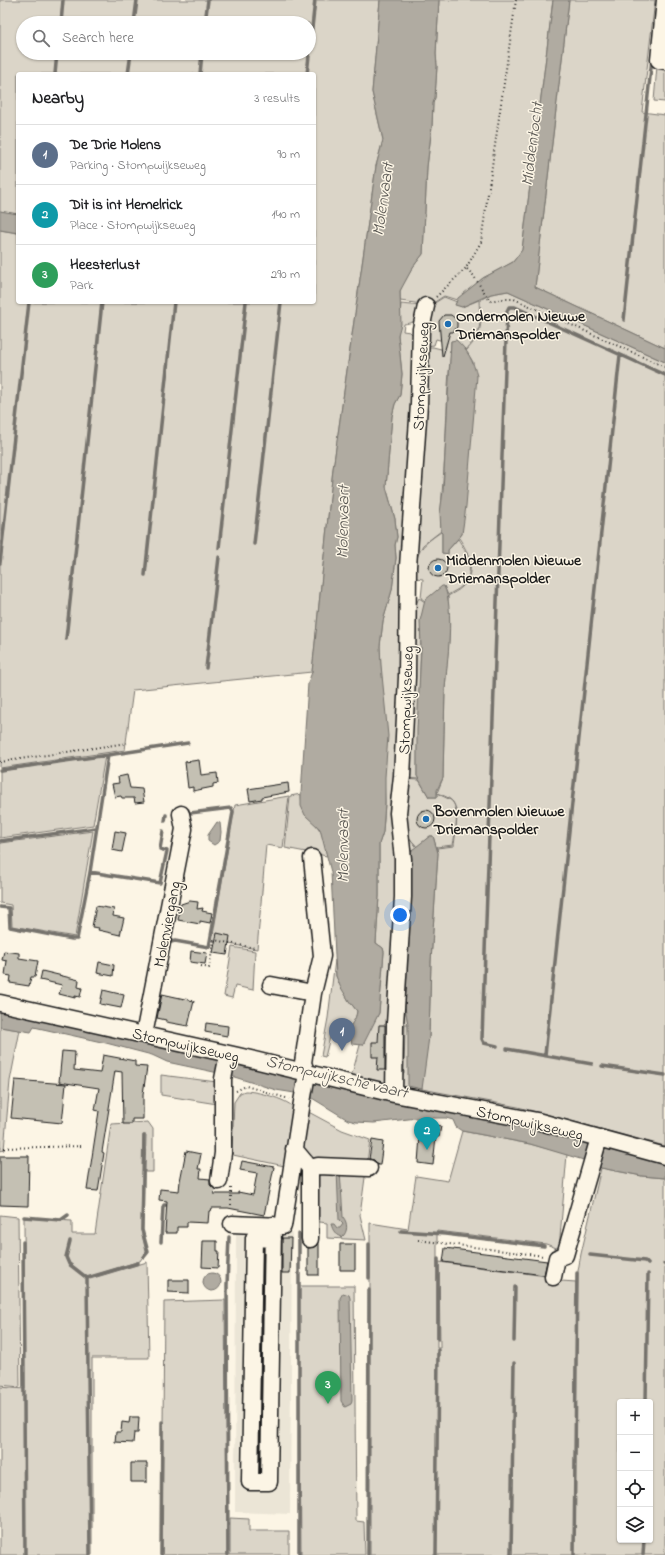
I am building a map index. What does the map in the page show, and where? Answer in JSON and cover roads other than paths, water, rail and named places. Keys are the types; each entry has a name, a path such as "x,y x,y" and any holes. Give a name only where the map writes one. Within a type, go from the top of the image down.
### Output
{"street":[{"path":"664,0 659,60 665,61"},
{"name":"Stompwijkseweg","path":"394,1094 395,1024 403,859 398,813 402,776 407,677 408,567 419,404 421,329 426,306"},
{"name":"Molenviergang","path":"144,1035 184,829 181,814"},
{"path":"273,1232 270,1482 250,1482 254,1238 273,1232 283,1226 302,1099 307,1076 303,1063 313,993 322,956 312,858"},
{"path":"271,985 313,993"},
{"name":"Stompwijkseweg","path":"0,1003 144,1035 307,1076 536,1121 599,1140 665,1156"},
{"path":"225,1182 223,1153 223,1079 228,1056"},
{"path":"553,1277 557,1258 565,1255 599,1140"},
{"path":"294,1149 310,1168 310,1239"},
{"path":"310,1168 318,1166 369,1168"},
{"path":"232,1224 273,1232"}],"water":[{"name":"Molenvaart","path":"380,0 439,0 435,98 433,103 427,167 423,254 413,267 400,291 401,324 398,335 402,374 400,395 395,404 392,416 386,487 395,519 397,537 395,545 396,558 392,590 383,621 380,646 388,736 383,832 379,844 379,896 376,943 383,948 384,952 379,1013 363,1045 352,1044 350,1037 349,1030 357,1011 340,986 336,976 331,872 320,829 305,815 301,806 301,794 308,683 312,672 333,469 376,166 383,140 372,92"},
{"path":"553,0 569,0 535,287 665,348 665,362 508,291 491,294 462,307 455,305 458,298 483,278 513,262 522,250"},
{"path":"0,211 16,214 16,233 0,230"},
{"path":"456,340 470,356 477,376 466,506 462,534 448,550 448,554 442,553 440,513 443,491 451,341"},
{"path":"444,586 447,596 450,622 445,689 443,778 437,790 437,797 429,797 417,776 417,730 421,648 420,621 425,600"},
{"path":"217,822 220,823 220,841 214,845 208,841 208,835"},
{"path":"430,836 433,836 438,853 431,961 429,1037 422,1089 408,1086 408,1025 405,1007 410,894 410,855 412,850"},
{"path":"0,1009 530,1125 665,1161 665,1178 642,1176 601,1168 597,1164 530,1144 462,1131 456,1127 453,1120 446,1118 417,1118 374,1123 348,1120 307,1095 276,1090 228,1075 167,1062 152,1055 106,1043 34,1027 31,1032 0,1027"},
{"path":"337,1170 340,1170 343,1217 346,1225 345,1233 342,1237 335,1232 331,1224 334,1224 337,1228 340,1228 343,1224 339,1220"},
{"path":"208,1273 216,1273 221,1278 219,1289 216,1291 208,1291 203,1286 203,1278"},
{"path":"343,1293 349,1295 350,1298 352,1400 351,1404 345,1407 341,1401 340,1298"}],"waterway":[{"path":"62,16 63,0"},
{"path":"135,16 137,0"},
{"path":"206,16 208,0"},
{"path":"313,16 315,0"},
{"path":"624,320 652,58"},
{"path":"55,72 56,60"},
{"path":"128,72 130,60"},
{"path":"200,72 201,60"},
{"path":"307,72 309,60"},
{"path":"0,563 29,304"},
{"path":"66,639 102,304"},
{"path":"145,575 174,304"},
{"path":"219,548 246,304"},
{"path":"254,544 281,304"},
{"path":"497,1046 484,1043 482,1039 507,311 509,307 515,307 665,375"},
{"path":"545,1055 620,355"},
{"path":"206,668 219,557"},
{"path":"0,907 9,908 10,927 77,939 90,872 108,755 188,743"},
{"path":"0,770 108,755"},
{"path":"171,942 175,941 209,947 233,812 231,808 190,813"},
{"path":"165,821 166,815"},
{"path":"0,841 96,828"},
{"path":"90,872 160,883 167,851 160,849 163,831"},
{"path":"507,1049 592,1064"},
{"path":"602,1066 665,1075"},
{"path":"144,1136 142,1230 148,1252 144,1257"},
{"path":"161,1242 163,1207 164,1205 171,1205"},
{"path":"24,1217 61,1220 68,1215"},
{"path":"401,1231 445,1234 544,1246"},
{"path":"299,1234 299,1555"},
{"path":"228,1555 227,1285 229,1237"},
{"path":"70,1241 66,1257 69,1264 87,1278"},
{"path":"23,1242 25,1555"},
{"path":"369,1244 369,1278"},
{"path":"590,1255 645,1261 648,1264"},
{"path":"438,1259 438,1339"},
{"path":"90,1555 87,1278 138,1263"},
{"path":"574,1555 577,1273"},
{"path":"646,1399 648,1274"},
{"path":"514,1341 515,1287"},
{"path":"368,1555 369,1290"},
{"path":"436,1555 438,1350"},
{"path":"511,1555 514,1363"},
{"path":"161,1555 162,1422"},
{"path":"643,1555 644,1543"}],"place":[{"name":"Ondermolen Nieuwe Driemanspolder","path":"448,324"},
{"name":"Middenmolen Nieuwe Driemanspolder","path":"438,568"},
{"name":"Bovenmolen Nieuwe Driemanspolder","path":"426,819"},
{"name":"De Drie Molens","path":"342,1051"},
{"name":"Dit is int Hemelrick","path":"427,1150"},
{"name":"Heesterlust","path":"328,1404"}],"water label":[{"name":"Middentocht","path":"531,144"},
{"name":"Stompwijksche vaart","path":"337,1076"}]}
